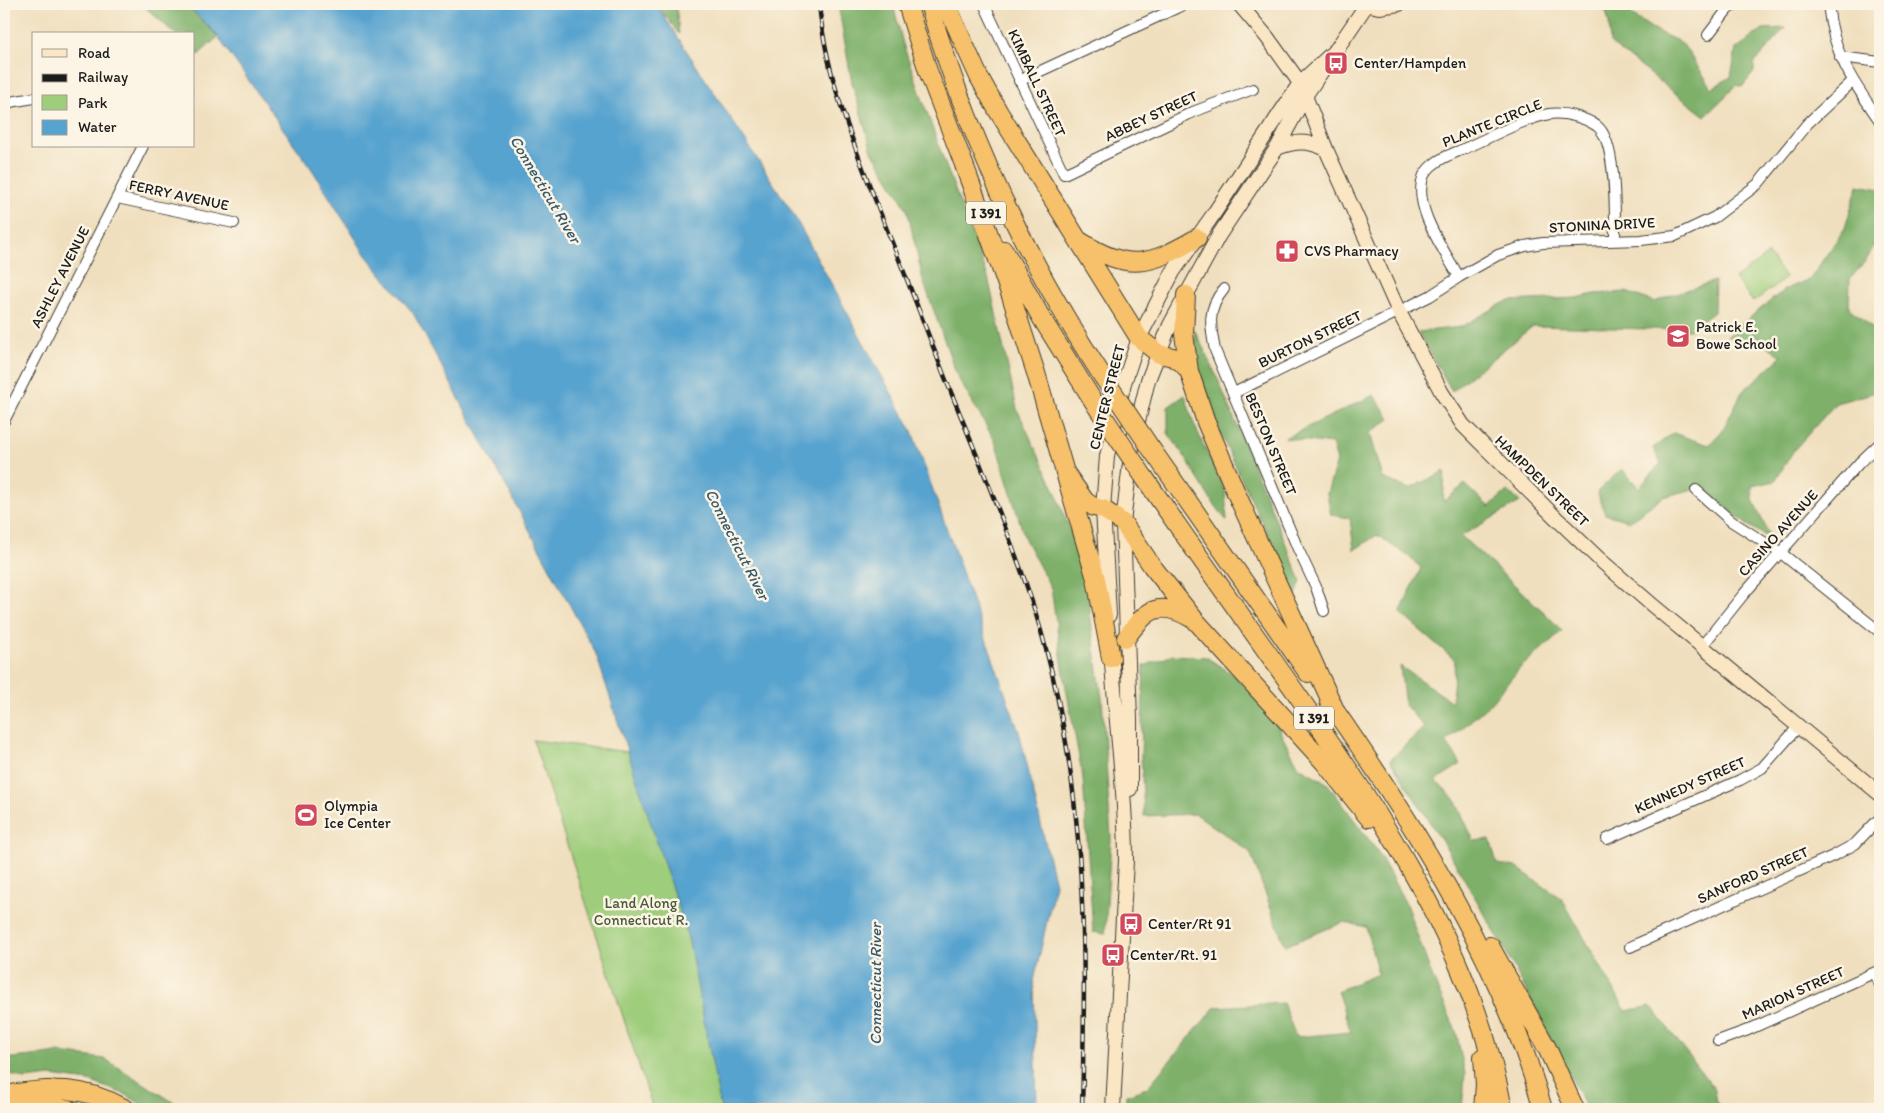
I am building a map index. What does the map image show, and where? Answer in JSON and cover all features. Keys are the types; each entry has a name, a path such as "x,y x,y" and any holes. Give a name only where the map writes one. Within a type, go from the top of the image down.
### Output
{"highway":[{"name":"I 391","path":"907,4 928,71 964,165 992,226 1024,288 1059,348 1144,477 1378,812 1419,886 1462,972"},
{"name":"I 391","path":"930,4 958,90 1002,198 1040,274 1103,377 1335,710 1388,790 1433,865"},
{"path":"946,4 979,77 998,111 1139,338 1159,354 1173,357 1189,371"},
{"path":"964,165 1016,313 1065,472 1096,579 1112,658"},
{"path":"1077,239 1116,260 1136,262 1153,260 1171,253 1196,238"},
{"path":"1186,295 1184,334 1189,371 1206,422 1237,495 1335,710"},
{"path":"1065,472 1085,501 1094,507 1103,509 1123,523 1152,566 1195,620 1334,774 1419,886"},
{"path":"1126,638 1142,616 1163,608 1178,610 1195,620"},
{"path":"1433,865 1466,923 1496,983 1521,1044 1543,1109"},
{"path":"1433,865 1464,904 1485,936 1547,1048 1575,1109"},
{"path":"1462,972 1476,1019 1483,1057 1485,1085 1483,1109"},
{"path":"1462,972 1485,1034 1503,1109"},
{"path":"4,1095 47,1089 73,1090 98,1096 126,1109"},
{"path":"4,1108 42,1105 68,1109"}],"main road":[{"name":"HAMPDEN STREET","path":"1239,4 1267,37 1303,90 1326,149 1399,312 1442,393 1463,425 1592,553 1880,794"},
{"name":"CENTER STREET","path":"1113,1109 1126,860 1126,819 1113,690 1103,509 1107,456 1114,422 1124,383 1139,338 1173,272 1303,90 1339,47 1366,4"},
{"path":"1366,4 1379,7 1399,4"},
{"name":"CENTER STREET","path":"1126,819 1130,796 1130,719 1123,523 1132,446 1148,380 1170,325 1186,295 1219,235 1277,148 1303,90"},
{"path":"1277,148 1290,143 1302,142 1313,143 1326,149"}],"street":[{"name":"KIMBALL STREET","path":"984,4 1064,174"},
{"path":"1019,81 1185,4"},
{"path":"1708,35 1727,10 1735,4"},
{"path":"1828,4 1833,36 1840,57 1853,81 1880,121"},
{"path":"1840,57 1880,62"},
{"name":"STONINA DRIVE","path":"1399,312 1430,296 1498,255 1525,246 1544,243 1641,240 1675,236 1715,217 1758,184 1807,124 1853,81"},
{"name":"ABBEY STREET","path":"1064,174 1193,112 1253,89"},
{"path":"4,103 32,98"},
{"name":"PLANTE CIRCLE","path":"1459,277 1427,219 1421,195 1424,175 1434,164 1447,157 1533,119 1551,114 1570,114 1598,127 1608,147 1612,163 1615,240"},
{"name":"ASHLEY AVENUE","path":"4,420 142,148"},
{"name":"FERRY AVENUE","path":"117,198 234,223"},
{"name":"BESTON STREET","path":"1224,288 1218,296 1212,311 1210,325 1215,350 1295,542 1316,587 1324,611"},
{"name":"BURTON STREET","path":"1234,393 1399,312"},
{"name":"CASINO AVENUE","path":"1702,646 1743,595 1860,462 1880,444"},
{"path":"1696,490 1731,521 1781,553 1880,632"},
{"name":"KENNEDY STREET","path":"1607,839 1740,780 1762,768 1798,727"},
{"name":"SANFORD STREET","path":"1630,946 1842,851 1855,844 1880,818"},
{"path":"1878,971 1880,985"},
{"name":"MARION STREET","path":"1718,1041 1748,1030 1878,971"}],"green space":[{"path":"142,4 186,4 218,37 198,55 195,52 195,32 173,32"},
{"path":"657,4 676,4 679,34"},
{"path":"838,4 893,4 903,44 988,277 1017,409 1056,493 1087,576 1092,629 1102,698 1111,839 1105,934 1093,932 1083,778 1066,688 1051,588 1025,539 995,441 957,376 923,280 907,209 872,151 852,83"},
{"path":"1603,4 1632,4 1630,14 1656,31 1682,43 1712,88 1731,77 1736,49 1763,29 1785,28 1754,64 1754,72 1742,87 1737,85 1705,116 1610,43 1609,21"},
{"path":"1858,185 1880,189 1880,234 1867,259 1850,279 1849,308 1880,334 1880,391 1836,403 1794,450 1775,481 1752,486 1753,500 1771,539 1746,524 1701,487 1663,497 1629,521 1605,514 1597,492 1622,469 1639,488 1661,463 1653,448 1673,433 1709,445 1722,431 1742,392 1782,356 1763,343 1727,336 1784,290 1810,279 1845,228"},
{"path":"1768,254 1786,278 1753,302 1735,279"},
{"path":"1715,281 1714,312 1690,330 1533,326 1452,391 1418,332 1461,327 1507,301 1576,298 1595,294 1626,292 1655,302"},
{"path":"1194,329 1217,377 1301,581 1296,595 1220,433 1197,364"},
{"path":"1185,395 1194,424 1225,491 1227,521 1209,497 1168,433 1168,407"},
{"path":"1374,395 1390,419 1370,433 1383,478 1409,489 1445,471 1443,502 1465,484 1489,507 1507,491 1520,502 1461,536 1562,631 1520,668 1491,703 1446,742 1461,764 1436,780 1455,800 1474,841 1490,839 1497,864 1516,867 1562,899 1626,1011 1651,1006 1715,1090 1718,1109 1587,1109 1503,946 1450,854 1390,760 1424,727 1405,705 1400,666 1452,702 1455,660 1400,613 1421,568 1408,556 1377,535 1354,550 1350,518 1331,515 1327,493 1337,461 1332,444 1285,438"},
{"path":"1173,655 1206,657 1234,675 1271,714 1299,767 1327,783 1378,852 1406,904 1432,976 1456,1031 1465,1074 1462,1109 1126,1109 1126,1095 1147,1088 1215,1007 1283,1003 1296,1037 1351,1032 1337,991 1378,974 1366,927 1344,922 1285,946 1250,852 1196,814 1144,816 1141,756 1144,666"},
{"name":"Land Along Connecticut R.","path":"533,740 628,752 752,1109 653,1109"},
{"path":"60,1053 105,1059 184,1109 148,1109 127,1095 89,1081 51,1076 25,1079 4,1072 4,1059"}],"water":[{"name":"Connecticut River","path":"186,4 656,4 792,212 912,431 1020,735 1055,884 1034,981 1037,1109 721,1109 688,938 596,654 413,313 365,254 313,171 215,33"}],"railway":[{"path":"819,4 829,64 846,122 946,380 988,482 1026,584 1046,648 1061,713 1071,778 1078,844 1084,976 1082,1109"}],"place":[{"name":"Center/Hampden","path":"1336,63"},
{"name":"CVS Pharmacy","path":"1287,251"},
{"name":"Patrick E. Bowe School","path":"1678,336"},
{"name":"Olympia Ice Center","path":"306,815"},
{"name":"Center/Rt 91","path":"1131,924"},
{"name":"Center/Rt. 91","path":"1113,955"}]}
